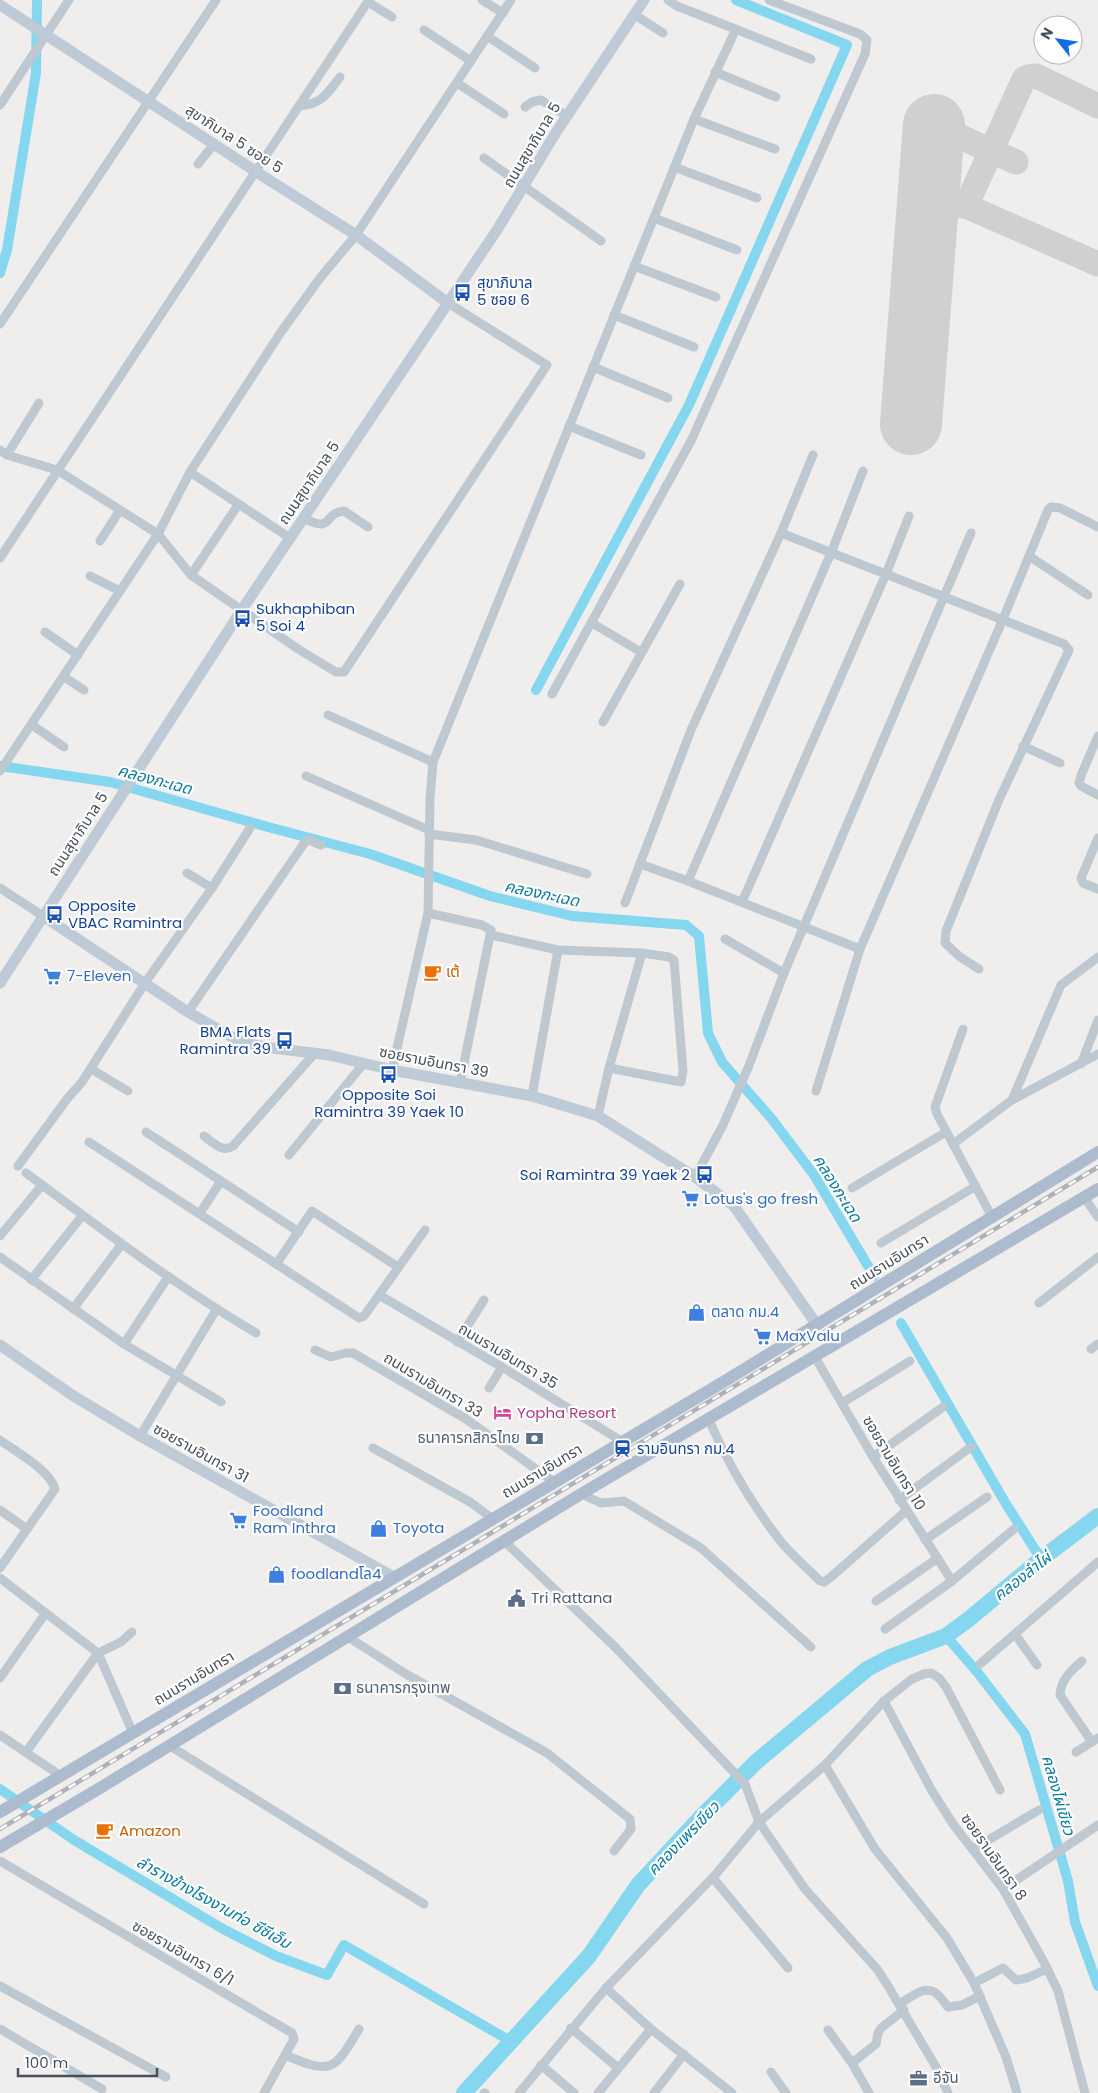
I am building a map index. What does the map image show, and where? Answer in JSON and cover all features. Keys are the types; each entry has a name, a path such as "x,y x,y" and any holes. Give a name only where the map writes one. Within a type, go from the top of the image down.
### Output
{"main road":[{"name":"ถนนรามอินทรา","path":"0,1812 623,1442 1098,1152"},
{"path":"0,1847 170,1746 581,1494 709,1420 1098,1188"}],"street":[{"path":"0,105 69,0"},
{"path":"0,324 216,0"},
{"path":"482,0 503,13"},
{"path":"0,771 32,726 158,534 190,472 281,332 320,278 356,235 511,0"},
{"name":"ถนนสุขาภิบาล 5","path":"0,983 241,611 525,186 567,116 644,0"},
{"path":"668,0 736,30 811,59"},
{"path":"552,694 691,441 865,54 867,40 860,34 769,0"},
{"path":"0,556 368,1 392,17"},
{"name":"สุขาภิบาล 5 ซอย 5","path":"0,5 148,103 356,235 448,303"},
{"path":"635,14 663,33"},
{"path":"424,30 472,61"},
{"path":"392,1070 428,913 430,884 429,832 433,762 694,119 736,30"},
{"path":"487,36 535,68"},
{"path":"715,72 776,97"},
{"path":"299,106 316,103 325,96 340,77"},
{"path":"456,82 504,114"},
{"path":"525,108 532,102 541,100 567,116"},
{"path":"694,119 775,150"},
{"path":"198,164 214,144"},
{"path":"484,158 601,241"},
{"path":"674,168 757,198"},
{"path":"654,218 737,250"},
{"path":"634,266 716,297"},
{"path":"39,404 4,452 57,470 158,534 191,575 241,611 336,672 344,672 547,365 448,303"},
{"path":"614,315 694,347"},
{"path":"593,367 668,398"},
{"path":"568,426 641,455"},
{"path":"625,903 690,730 781,533 813,455"},
{"path":"688,881 831,553 863,471"},
{"path":"190,472 290,538"},
{"path":"191,575 238,505"},
{"path":"816,1091 860,949 1050,507 1060,508 1098,527"},
{"path":"100,540 120,510"},
{"path":"303,518 317,525 322,525 337,513 344,511 368,527"},
{"path":"742,902 886,574 909,516"},
{"path":"781,533 1003,619 1064,644 1069,650 998,802 944,938 945,943 950,949 979,969"},
{"path":"695,1178 722,1127 748,1068 784,973 970,533"},
{"path":"1029,556 1088,595"},
{"path":"90,576 120,591"},
{"path":"603,722 680,584"},
{"path":"592,622 641,652"},
{"path":"45,632 78,655"},
{"path":"64,676 84,690"},
{"path":"328,715 433,762"},
{"path":"32,726 64,747"},
{"path":"1098,736 1079,782 1081,786 1098,794"},
{"path":"1023,746 1060,762"},
{"path":"306,776 429,832 476,840 587,874"},
{"path":"18,1166 91,1069 145,983 212,888 250,828"},
{"path":"1098,838 1081,878 1083,883 1098,889"},
{"path":"188,1012 305,842 309,840 321,844"},
{"path":"640,864 860,949"},
{"path":"187,873 212,888"},
{"name":"ซอยรามอินทรา 39","path":"0,888 188,1012 237,1040 259,1046 364,1063 460,1084 532,1096 598,1116 695,1178 734,1206 817,1325"},
{"path":"428,913 482,925 491,930 460,1084"},
{"path":"490,935 558,950 642,953 669,957 676,963 681,1064 683,1071 681,1082 609,1068"},
{"path":"725,939 784,973"},
{"path":"532,1096 558,950"},
{"path":"598,1116 609,1068 642,953"},
{"path":"1012,1100 1061,985 1098,957"},
{"path":"1081,1064 1098,1020"},
{"path":"963,1029 935,1107 936,1114 992,1217"},
{"path":"204,1136 222,1149 227,1150 233,1146 314,1054"},
{"path":"952,1144 1012,1100 1098,1054"},
{"path":"289,1155 364,1063"},
{"path":"91,1069 128,1090"},
{"path":"146,1132 299,1232"},
{"path":"852,1188 946,1132"},
{"path":"89,1142 359,1318 364,1316 425,1230"},
{"path":"26,1173 121,1245 216,1310 256,1333"},
{"path":"200,1213 221,1181"},
{"path":"0,1236 42,1185"},
{"path":"881,1243 976,1186"},
{"path":"1084,1197 1098,1217"},
{"path":"277,1263 312,1211 398,1267"},
{"path":"31,1280 82,1216"},
{"path":"73,1309 121,1245"},
{"path":"0,1257 124,1344 221,1402"},
{"path":"1039,1303 1098,1257"},
{"path":"124,1344 168,1277"},
{"name":"ถนนรามอินทรา 35","path":"379,1295 502,1367 623,1442"},
{"path":"457,1342 484,1300"},
{"path":"140,1436 216,1310"},
{"name":"ซอยรามอินทรา 31","path":"0,1345 72,1395 140,1436 394,1577"},
{"name":"ถนนรามอินทรา 33","path":"315,1350 331,1357 353,1353 466,1419 554,1482"},
{"name":"ซอยรามอินทรา 10","path":"815,1357 899,1500 952,1582"},
{"path":"842,1404 910,1361"},
{"path":"489,1388 502,1367"},
{"path":"873,1457 943,1407"},
{"path":"709,1420 736,1476 758,1508 783,1544 820,1581 824,1582 831,1577 906,1510"},
{"path":"0,1440 45,1473 53,1482 55,1489 0,1568"},
{"path":"899,1500 971,1447"},
{"path":"373,1448 470,1502 493,1519"},
{"path":"581,1494 601,1503 624,1501 701,1548 811,1647"},
{"path":"925,1540 987,1496"},
{"path":"0,1510 27,1529"},
{"path":"885,1629 952,1582 1014,1529"},
{"path":"504,1541 592,1624 745,1784 759,1822 805,1889 876,1969 902,2007 936,2067 948,2093"},
{"path":"876,1600 938,1558"},
{"path":"980,1664 1097,1566"},
{"path":"0,1578 98,1653 133,1733"},
{"path":"0,1678 45,1614"},
{"path":"26,1752 98,1653 121,1642 132,1632"},
{"path":"1015,1634 1037,1665"},
{"path":"348,1637 406,1674 547,1753 622,1813 630,1820 631,1829 614,1851"},
{"path":"1076,1752 1095,1740 1060,1694 1063,1680 1082,1661"},
{"path":"520,2093 606,1988 713,1878 759,1822 825,1765 884,1701 912,1679 931,1673 939,1678 946,1687 1000,1790"},
{"name":"ซอยรามอินทรา 8","path":"884,1701 932,1791 953,1824 1003,1889 1048,1969 1058,1991 1085,2093"},
{"path":"0,1736 61,1776"},
{"path":"170,1746 424,1904"},
{"path":"825,1765 875,1849 947,1938 974,1983 1006,2057 1017,2093"},
{"path":"973,1849 1039,1810"},
{"path":"1003,1889 1098,1825"},
{"name":"ซอยรามอินทรา 6/1","path":"0,1862 292,2033 294,2038 264,2093"},
{"path":"713,1878 788,1968"},
{"path":"974,1983 1003,1968 1016,1980 1027,1978 1048,1969"},
{"path":"0,1986 166,2077"},
{"path":"606,1988 651,2029 732,2093"},
{"path":"852,2063 876,2044 881,2028 923,1990 930,1989 938,1994 948,2007 962,2005 980,1996"},
{"path":"572,2028 618,2068"},
{"path":"0,2029 102,2089"},
{"path":"286,2055 316,2067 331,2066 342,2057 359,2029"},
{"path":"598,2093 651,2029"},
{"path":"828,2030 852,2063 869,2093"},
{"path":"654,2093 684,2054"},
{"path":"541,2065 574,2093"},
{"path":"771,2072 786,2093"}],"waterway":[{"path":"0,273 7,250 36,73 37,0"},
{"path":"536,690 689,405 847,45 736,0"},
{"name":"คลองกะเฉด","path":"0,766 110,782 370,854 490,896 572,916 686,925 699,936 708,1033 722,1062 771,1118 814,1175 874,1276"},
{"name":"คลองกะเฉด","path":"901,1323 1006,1504 1041,1559"},
{"name":"คลองแพรเขียว","path":"464,2093 589,1956 638,1885 702,1816 756,1762 867,1669 890,1657 946,1636 1041,1559 1098,1516"},
{"name":"คลองไผ่เขียว","path":"946,1636 978,1673 1025,1734 1068,1881 1075,1922 1098,1986"},
{"name":"ลำรางข้างโรงงานท่อ ซีซีเอ็ม","path":"0,1789 74,1840 223,1929 276,1956 327,1975 344,1945 512,2042"}],"taxiway":[{"path":"1098,106 1036,76 1024,79 966,206 1098,264"},
{"path":"934,125 1016,162"},
{"path":"928,203 966,206"}],"runway":[{"path":"911,424 934,125"}],"railway":[{"path":"0,1829 1098,1167"}],"place":[{"name":"สุขาภิบาล 5 ซอย 6","path":"463,292"},
{"name":"Sukhaphiban 5 Soi 4","path":"242,618"},
{"name":"Opposite VBAC Ramintra","path":"54,915"},
{"name":"เต้","path":"432,972"},
{"name":"7-Eleven","path":"53,976"},
{"name":"BMA Flats Ramintra 39","path":"285,1041"},
{"name":"Opposite Soi Ramintra 39 Yaek 10","path":"389,1074"},
{"name":"Soi Ramintra 39 Yaek 2","path":"704,1175"},
{"name":"Lotus's go fresh","path":"690,1199"},
{"name":"ตลาด กม.4","path":"697,1312"},
{"name":"MaxValu","path":"762,1336"},
{"name":"Yopha Resort","path":"503,1413"},
{"name":"ธนาคารกสิกรไทย","path":"534,1438"},
{"name":"รามอินทรา กม.4","path":"623,1449"},
{"name":"Foodland Ram Inthra","path":"239,1520"},
{"name":"Toyota","path":"379,1528"},
{"name":"foodlandโล4","path":"277,1574"},
{"name":"Tri Rattana","path":"517,1598"},
{"name":"ธนาคารกรุงเทพ","path":"342,1688"},
{"name":"Amazon","path":"105,1831"},
{"name":"อีจัน","path":"919,2078"}],"water label":[{"name":"คลองลำไผ่","path":"1022,1576"}]}
